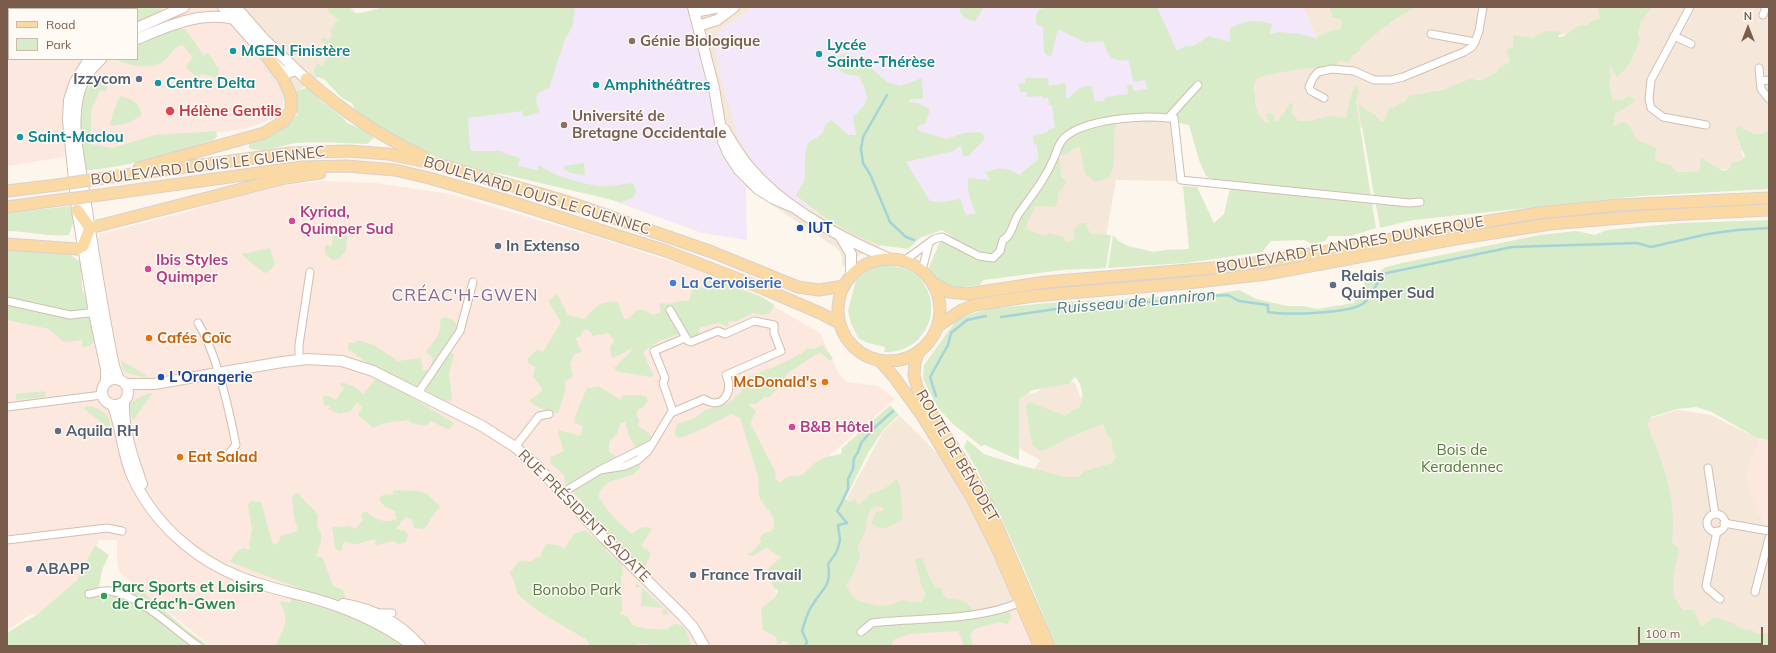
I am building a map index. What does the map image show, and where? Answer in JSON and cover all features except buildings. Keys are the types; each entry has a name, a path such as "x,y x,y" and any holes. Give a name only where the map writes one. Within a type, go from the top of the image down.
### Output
{"main road":[{"path":"97,179 257,135 280,125 288,116 292,100 285,82 268,58"},
{"path":"306,79 341,108 366,126 441,165"},
{"name":"BOULEVARD LOUIS LE GUENNEC","path":"7,191 313,152 348,151 376,153 399,156 441,165 523,188 616,218 712,252 798,287 819,290 844,286"},
{"name":"BOULEVARD LOUIS LE GUENNEC","path":"7,207 269,171 324,166 380,168 452,184 666,251 757,286 820,313 839,323"},
{"path":"90,228 265,183 309,174 366,174 452,184"},
{"name":"BOULEVARD FLANDRES DUNKERQUE","path":"933,283 949,292 967,294 1046,282 1236,266 1323,252 1538,213 1625,205 1769,198"},
{"path":"77,210 90,228"},
{"name":"BOULEVARD FLANDRES DUNKERQUE","path":"938,326 968,308 1006,300 1065,293 1220,280 1267,274 1455,239 1550,224 1646,216 1769,210"},
{"path":"7,244 74,249 83,246 90,228"},
{"path":"890,259 904,261 922,270 933,283 938,293 940,304 938,326 930,341 918,353 900,361 880,361 870,358 854,348 847,340 839,323 838,304 844,286 852,274 869,262 890,259"},
{"name":"ROUTE DE BÉNODET","path":"918,353 914,362 914,375 919,394 956,450 988,505 1049,646"},
{"name":"ROUTE DE BÉNODET","path":"880,361 891,373 923,417 986,522 1039,646"}],"street":[{"path":"138,39 185,24 203,16 213,7"},
{"path":"224,7 268,58 287,73 296,70"},
{"path":"236,7 263,38 306,79"},
{"path":"720,7 694,10 714,88 723,141 728,153 745,178 769,197 793,207 840,235 890,259"},
{"path":"698,26 717,20 734,7"},
{"path":"1324,98 1311,91 1309,87 1316,75 1321,71 1343,69 1354,71 1374,80 1397,79 1458,55 1469,49 1475,42 1479,31 1483,7"},
{"path":"1690,7 1651,80 1648,93 1650,104 1656,113 1663,118 1706,125"},
{"path":"1763,15 1766,7"},
{"path":"138,28 180,9 185,24"},
{"path":"203,16 234,19"},
{"path":"1431,34 1475,42"},
{"path":"1674,36 1691,44"},
{"path":"100,60 75,82 68,110 69,137 77,210 83,246 114,366 128,390 126,400 127,427 134,459 151,506"},
{"path":"89,68 80,88 76,114 78,150 90,228 106,369 106,382 102,389 102,395 106,402 113,406 130,470 137,485 163,522 177,537 194,552 216,566 247,580 317,599 357,614 386,627 413,646"},
{"path":"1759,68 1762,92 1769,100"},
{"path":"1760,81 1769,80"},
{"path":"1168,118 1198,85"},
{"path":"904,261 937,238 944,237 979,256 993,258 1000,251 1003,240 1008,237 1017,216 1038,189 1064,137 1082,128 1115,120 1143,116 1174,118 1181,180 1409,203 1420,202"},
{"path":"840,235 851,254 852,274"},
{"path":"922,270 929,243"},
{"path":"299,359 299,345 310,272"},
{"path":"418,392 460,331 473,282"},
{"path":"7,301 65,314 99,312"},
{"path":"562,493 600,470 650,445 667,417 673,412 704,399 712,403 721,401 726,397 729,390 729,381 726,375 781,352 774,333 774,325 751,321 724,334 718,331 691,342 684,338 677,321 670,310"},
{"path":"198,322 210,344 236,445 230,452"},
{"path":"673,412 663,383 665,378 654,351 684,338"},
{"name":"RUE PRÉSIDENT SADATE","path":"154,384 299,359 334,360 357,365 374,371 418,392 482,426 515,447 535,464 603,537 682,615 693,627 704,646"},
{"path":"106,382 112,379 122,382 154,384"},
{"path":"113,406 126,400 135,392 154,384"},
{"path":"7,407 102,395"},
{"path":"515,447 538,416 549,414"},
{"path":"1708,468 1714,514"},
{"path":"1714,514 1722,517 1724,523 1722,529 1717,531 1711,530 1707,523 1710,516 1714,514"},
{"path":"1724,523 1769,531"},
{"path":"7,540 107,528 122,531"},
{"path":"1717,531 1706,586 1720,599"},
{"path":"1755,592 1769,538"},
{"path":"89,594 110,591 132,599 147,608 198,646"},
{"path":"317,599 378,609 392,613"},
{"path":"861,632 872,623 971,615 1008,607 1021,602"},
{"path":"357,614 378,609"},
{"path":"378,609 386,627"},
{"path":"378,609 402,628 420,646"}],"shaded area":[{"path":"158,7 218,7 237,28 284,100 279,116 248,128 7,166 7,18 8,60 138,60 138,22 161,11"},
{"path":"218,7 351,7 356,13 399,7 323,74 284,100 237,28"},
{"name":"Université de Bretagne Occidentale","path":"554,7 688,7 707,85 718,141 731,169 746,187 747,240 702,233 426,133"},
{"path":"688,7 753,7 718,32 719,71 739,139 774,185 801,205 868,236 893,241 861,254 842,267 842,257 839,250 746,187 731,169 718,141 707,85"},
{"path":"753,7 1303,7 1322,50 1058,124 1038,185 950,229 868,236 801,205 774,185 751,159 739,139 719,71 715,42 718,32"},
{"path":"1303,7 1603,7 1604,26 1570,35 1552,34 1533,37 1530,63 1489,77 1417,96 1411,115 1402,115 1395,129 1253,124 1255,78 1171,94 1177,181 1116,180 1104,248 990,251 1007,231 1012,217 1019,207 1032,194 1038,185 1053,153 1058,124 1150,101 1150,90 1192,83 1201,74 1215,66 1242,58 1322,50"},
{"path":"1642,7 1769,7 1769,132 1755,149 1741,151 1748,168 1640,174 1616,129 1598,74"},
{"path":"320,181 376,183 450,194 602,239 737,285 820,333 839,374 847,382 878,386 895,399 823,461 775,590 800,646 407,646 279,601 286,617 285,626 275,646 210,646 119,572 117,560 117,540 98,540 98,543 77,580 39,613 28,616 7,631 7,311 93,331 94,246 100,234 183,213 233,197 280,186"},
{"path":"1064,379 1075,383 1080,397 1104,421 1122,468 1072,490 1033,471 1040,460 1020,449 1018,425 1017,396 1035,393 1054,382"},
{"path":"1678,410 1711,415 1751,435 1761,436 1757,514 1761,512 1765,524 1769,525 1769,646 1679,624 1638,422"},
{"path":"900,416 942,458 982,527 1016,610 946,625 821,646 847,509 847,498 884,430"},
{"path":"1769,431 1769,525 1765,524 1761,513 1757,514 1745,473 1761,436"},
{"path":"1016,610 1031,646 889,646 889,637"}],"green space":[{"path":"164,7 159,12 138,22 138,8 114,8"},
{"path":"328,7 350,7 351,11 358,14 383,7 575,7 573,25 564,42 549,88 538,93 536,98 540,112 524,117 522,111 468,118 470,149 473,151 501,151 520,158 518,166 537,170 539,165 559,176 591,185 607,186 633,183 636,189 635,195 631,199 621,202 467,167 417,149 370,126 366,131 374,138 367,144 306,142 266,150 254,150 249,148 249,142 289,122 297,115 296,91 306,88 311,90 322,102 342,117 347,123 362,129 352,103 342,98 324,79 315,76 314,72 317,63 322,66 327,58 324,56 325,54 323,50 325,44 321,40 323,38 329,40 333,35 330,31 338,19 329,12"},
{"path":"959,7 984,7 975,21 964,17"},
{"path":"1052,7 1157,7 1177,51 1186,46 1194,46 1208,36 1230,42 1230,28 1241,23 1251,21 1260,21 1272,24 1270,34 1280,32 1316,38 1332,30 1340,29 1342,20 1332,17 1330,7 1416,7 1395,19 1361,46 1360,51 1353,55 1352,59 1347,63 1343,60 1339,61 1336,65 1271,74 1258,78 1255,84 1254,91 1256,109 1259,115 1268,124 1269,122 1266,115 1268,113 1273,114 1275,121 1278,121 1291,102 1293,105 1291,112 1299,121 1309,121 1330,116 1346,118 1351,95 1356,84 1359,91 1356,102 1376,228 1351,236 1329,236 1325,241 1312,244 1304,240 1271,241 1262,252 1186,263 1108,268 1113,235 1119,241 1128,246 1154,252 1189,249 1183,186 1197,187 1214,223 1224,214 1230,189 1206,176 1199,160 1189,125 1160,119 1150,123 1131,120 1117,122 1114,136 1114,157 1110,177 1096,182 1085,174 1080,147 1073,149 1065,155 1058,154 1057,157 1060,160 1061,177 1067,182 1059,191 1056,207 1035,206 1025,229 1045,236 1049,233 1062,236 1067,242 1074,240 1074,229 1080,223 1086,223 1090,234 1111,235 1106,268 1062,270 983,280 980,285 965,287 951,286 933,276 928,269 940,242 948,241 950,235 942,230 920,238 908,249 882,245 854,235 823,216 796,195 805,179 805,157 807,144 823,133 827,124 832,120 848,135 856,135 853,117 866,102 867,94 859,76 845,74 831,64 841,55 847,53 872,69 887,82 901,86 922,78 923,99 910,99 909,102 918,103 930,109 926,123 917,127 919,131 947,139 964,133 981,132 985,138 969,156 963,156 961,145 953,151 906,162 930,201 943,202 960,199 966,215 976,213 969,196 968,178 990,180 985,172 995,169 1006,169 1020,175 1038,159 1037,145 1034,144 1033,136 1048,132 1048,129 1055,128 1052,105 1049,105 1048,98 1043,98 1041,96 1027,97 1027,92 1021,92 1018,84 1025,83 1025,78 1048,78 1049,86 1066,83 1066,97 1068,99 1082,87 1092,87 1095,102 1104,101 1105,97 1128,94 1127,85 1132,85 1134,91 1147,89 1145,80 1133,82 1129,60 1118,60 1111,57 1103,41 1086,43 1058,29 1051,57 1044,53 1043,27 1037,25 1036,17 1039,9"},
{"path":"1598,7 1653,7 1641,20 1638,34 1640,39 1629,64 1617,77 1612,68 1609,68 1611,75 1609,84 1613,101 1618,99 1621,101 1629,96 1634,102 1615,114 1614,126 1623,122 1628,124 1637,140 1656,148 1655,161 1670,165 1677,172 1699,171 1701,158 1723,171 1731,168 1731,163 1742,160 1745,157 1735,130 1739,126 1754,134 1762,134 1769,130 1769,189 1640,196 1413,220 1380,228 1358,104 1375,115 1381,121 1384,121 1390,106 1393,109 1399,104 1405,102 1409,96 1442,90 1470,79 1480,80 1496,73 1500,67 1509,63 1510,59 1507,55 1507,49 1513,48 1513,35 1533,38 1539,33 1554,31 1561,32 1558,37 1562,37 1577,27 1588,25 1590,22 1600,18"},
{"path":"179,27 186,30 204,56 207,53 219,69 217,78 202,74 198,78 187,69 186,65 193,58 184,46 180,45 161,63 156,65 139,66 127,64 117,60 138,60 138,42"},
{"path":"98,82 108,87 105,92 100,90 91,111 91,144 112,148 155,135 216,131 217,137 213,140 150,159 102,169 86,170 81,135 80,108 83,96 89,87"},
{"path":"120,96 135,102 140,108 141,116 126,124 112,126 110,125 113,112"},
{"path":"584,163 585,175 570,173 563,168 564,166"},
{"path":"71,206 74,221 69,235 7,231 7,213"},
{"name":"Bois de Keradennec","path":"1769,220 1769,440 1755,437 1712,412 1696,407 1677,409 1651,417 1647,425 1664,468 1671,497 1673,512 1672,543 1679,549 1673,578 1674,597 1683,610 1694,610 1701,627 1714,617 1730,622 1743,629 1752,630 1756,634 1769,633 1769,646 1056,646 1002,520 964,447 967,440 984,454 1065,477 1078,477 1085,471 1112,463 1117,456 1113,452 1111,438 1108,436 1103,424 1070,437 1045,450 1040,451 1032,445 1026,407 1029,402 1066,416 1073,410 1078,409 1082,401 1080,384 1075,377 1068,384 1033,390 1019,399 1019,460 985,445 981,446 953,424 938,408 923,379 924,365 955,322 965,316 988,309 1047,303 1215,294 1239,290 1256,299 1287,306 1303,306 1317,309 1354,303 1355,300 1365,297 1364,282 1386,267 1540,235 1576,231 1595,235 1607,230 1681,223"},
{"path":"333,227 348,228 346,250 339,259 333,260 325,254 325,245 332,246"},
{"path":"7,248 64,251 81,262 82,289 86,299 87,315 93,328 94,342 89,346 82,347 82,340 64,342 49,329 7,320"},
{"path":"270,248 275,264 267,273 263,272 241,254"},
{"path":"888,265 912,272 923,283 930,296 931,309 929,322 922,334 913,344 900,350 884,352 885,347 868,343 858,338 851,323 848,310 856,280 867,271 878,266"},
{"path":"710,278 760,296 775,305 769,314 762,315 753,313 735,322 728,321 729,327 718,323 699,328 700,336 689,339 680,334 659,341 643,352 654,376 651,377 615,371 614,368 632,350 629,349 612,358 610,348 614,340 608,333 592,336 591,332 586,329 582,332 581,336 576,338 579,348 582,349 581,352 574,354 570,364 573,376 565,382 566,389 558,413 543,409 529,401 542,391 542,389 533,376 535,367 529,364 527,359 538,349 543,352 561,322 548,301 557,294 568,315 585,319 592,310 599,305 607,302 618,302 624,319 628,319 639,310 644,310 652,315 661,312 659,306 661,303 668,304 689,301 693,287 698,286 707,289"},
{"path":"444,317 455,322 458,329 447,342 446,348 454,355 449,374 452,398 450,401 446,401 438,398 426,390 421,384 405,390 408,395 454,423 449,430 431,421 426,426 412,423 408,420 385,423 373,428 358,415 362,407 357,402 350,412 340,414 328,409 330,407 328,405 324,406 323,396 328,396 336,400 344,388 340,385 342,382 355,387 363,394 381,373 348,349 349,343 356,343 357,340 374,345 398,361 421,358 423,370 430,370 433,358 426,352 439,333 439,320"},
{"path":"822,345 833,358 830,361 821,353 816,354 787,374 782,385 769,397 765,397 756,404 748,404 756,411 750,423 776,473 775,478 780,483 786,477 803,475 819,460 841,454 842,448 889,406 891,406 899,415 884,429 868,453 845,499 851,502 855,499 858,505 870,494 884,489 897,479 900,486 903,519 884,529 873,525 872,522 876,512 883,511 883,508 875,506 868,514 865,532 857,547 860,556 853,574 846,586 853,597 861,602 880,606 890,605 903,600 909,602 921,602 926,594 921,584 915,559 922,558 935,587 942,588 943,594 948,599 959,600 967,603 979,619 1008,612 1012,615 1008,624 999,622 974,629 970,636 973,646 964,646 958,631 910,634 893,640 892,646 789,646 788,642 783,641 780,644 777,644 776,637 763,630 761,609 775,598 778,591 773,587 767,570 781,557 776,555 767,547 753,556 748,555 748,552 751,553 761,542 760,538 764,533 772,531 774,522 772,514 760,499 758,490 759,479 740,418 731,414 688,435 678,438 674,434 677,424 695,418 705,410 729,403 741,392 745,378 788,361 807,348 814,349"},
{"path":"121,360 147,376 147,378 127,373 123,370"},
{"path":"598,386 621,400 623,395 640,395 646,396 648,401 642,408 638,409 636,416 639,419 638,426 649,433 652,437 636,448 629,436 625,422 621,423 617,434 609,442 609,452 632,466 641,463 639,468 633,474 608,483 598,495 604,506 622,526 632,534 644,527 652,529 641,546 651,554 645,566 633,561 593,520 581,500 565,484 564,475 551,464 550,457 564,451 558,433 559,430 580,436 583,426 574,423 578,410 587,387 591,388"},
{"path":"45,391 46,397 16,400 16,394"},
{"path":"151,393 152,394 133,421 129,407 136,399"},
{"path":"86,406 94,407 106,414 111,426 107,427 84,409"},
{"path":"399,490 425,493 440,506 424,529 414,528 412,520 405,517 396,529 406,531 408,535 406,542 399,544 393,541 377,545 375,544 376,540 368,540 359,544 344,541 342,550 339,551 335,548 332,527 349,526 355,529 363,519 361,517 362,513 366,511 385,521 397,518 395,511 385,507 380,501 380,497 385,494 393,495 393,491"},
{"path":"296,493 299,494 318,515 317,525 321,533 321,541 316,556 323,558 333,586 343,590 345,597 343,601 319,596 230,562 241,549 243,548 250,550 249,546 252,530 248,505 251,501 261,502 273,545 279,542 280,536 298,531 294,517 292,498"},
{"name":"Bonobo Park","path":"585,530 606,548 606,551 622,564 622,611 620,614 627,616 631,623 635,626 643,628 663,629 674,624 683,626 687,632 691,646 649,646 649,644 638,644 636,646 590,646 587,640 538,611 517,593 514,580 510,573 519,562 531,562 541,556 546,544 558,545 564,549 574,534"},
{"name":"Parc Sports et Loisirs de Créac'h-Gwen","path":"95,545 109,555 102,570 99,587 139,588 188,631 209,646 7,646 7,633 39,613 77,580"},
{"path":"637,583 641,587 635,587"},
{"path":"642,588 668,612 668,614 662,615 663,608 641,606"},
{"name":"Parc Sports et Loisirs de Créac'h-Gwen","path":"291,599 357,617 409,646 275,646 285,624 284,614 279,601 290,603"}],"waterway":[{"path":"887,95 863,137 861,149 863,163 870,174 890,222 906,237 914,240"},
{"name":"Ruisseau de Lanniron","path":"1001,317 1083,305 1168,301 1185,297 1228,295 1239,301 1268,305 1268,312 1318,313 1357,307 1364,303 1372,293 1382,274 1512,247 1637,243 1651,247 1708,234 1769,228"},
{"name":"Ruisseau de Lanniron","path":"936,396 930,377 948,345 951,333 967,320 986,316"},
{"name":"Ruisseau de Lanniron","path":"805,646 807,642 802,631 806,617 828,582 828,564 836,553 840,540 838,525 847,523 837,511 848,489 848,479 853,469 854,458 861,443 873,429 893,411"}],"place":[{"name":"Génie Biologique","path":"632,41"},
{"name":"MGEN Finistère","path":"233,51"},
{"name":"Lycée Sainte-Thérèse","path":"819,54"},
{"name":"Izzycom","path":"139,79"},
{"name":"Centre Delta","path":"158,83"},
{"name":"Amphithéâtres","path":"596,85"},
{"name":"Hélène Gentils","path":"170,111"},
{"name":"Université de Bretagne Occidentale","path":"564,125"},
{"name":"Saint-Maclou","path":"20,137"},
{"name":"Kyriad, Quimper Sud","path":"292,221"},
{"name":"IUT","path":"800,228"},
{"name":"In Extenso","path":"498,246"},
{"name":"Ibis Styles Quimper","path":"148,269"},
{"name":"La Cervoiserie","path":"673,283"},
{"name":"Relais Quimper Sud","path":"1333,285"},
{"name":"Cafés Coïc","path":"149,338"},
{"name":"L'Orangerie","path":"161,377"},
{"name":"McDonald's","path":"825,382"},
{"name":"B&B Hôtel","path":"792,427"},
{"name":"Aquila RH","path":"58,431"},
{"name":"Eat Salad","path":"180,457"},
{"name":"ABAPP","path":"29,569"},
{"name":"France Travail","path":"693,575"},
{"name":"Parc Sports et Loisirs de Créac'h-Gwen","path":"104,596"}],"district":[{"name":"CRÉAC'H-GWEN","path":"465,296"}]}
